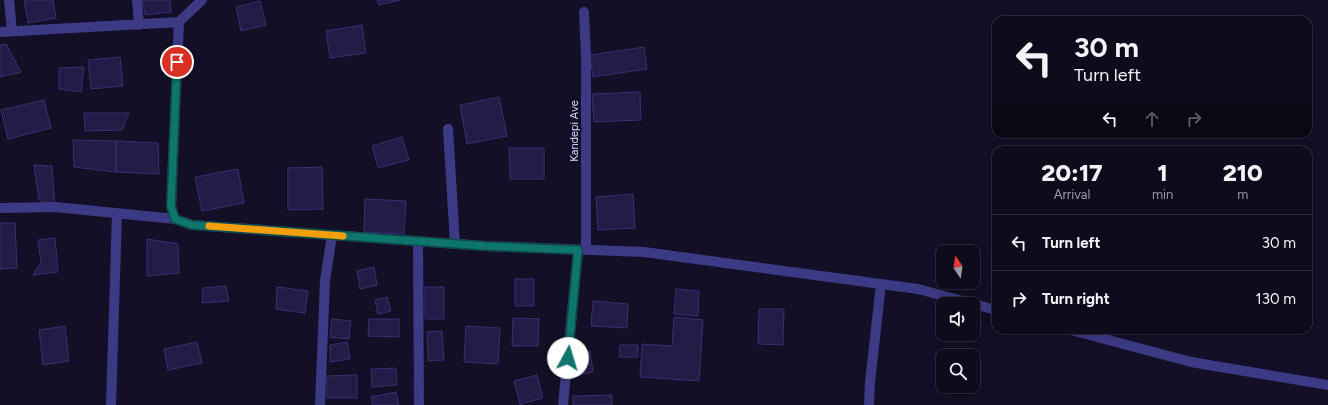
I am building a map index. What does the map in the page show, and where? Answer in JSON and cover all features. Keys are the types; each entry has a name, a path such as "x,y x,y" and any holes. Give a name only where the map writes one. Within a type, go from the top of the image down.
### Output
{"street":[{"path":"9,0 12,32"},
{"path":"137,0 139,25"},
{"path":"0,32 179,22 202,0"},
{"name":"Kandepi Ave","path":"563,405 582,250 586,56 584,12"},
{"path":"175,219 171,206 179,22"},
{"path":"448,129 455,244"},
{"path":"0,208 37,206 175,219 192,225 455,244 644,252 918,289 992,309"},
{"path":"111,405 117,213"},
{"path":"320,405 325,280 332,235"},
{"path":"418,241 419,405"},
{"path":"869,405 870,382 882,284"},
{"path":"1086,334 1191,362 1328,385"}],"building":[{"path":"24,0 53,0 56,18 28,23"},
{"path":"143,0 170,0 171,12 145,15"},
{"path":"377,0 400,0 379,5"},
{"path":"260,1 266,25 241,31 236,7"},
{"path":"362,25 366,53 330,58 326,31"},
{"path":"6,44 21,72 0,77 0,45"},
{"path":"644,47 647,69 593,77 590,55"},
{"path":"120,57 123,86 91,89 88,60"},
{"path":"84,67 81,92 59,89 59,68"},
{"path":"640,92 641,120 594,122 592,94"},
{"path":"499,97 507,136 467,144 460,105"},
{"path":"44,100 51,128 8,139 1,110"},
{"path":"84,113 129,113 122,130 85,131"},
{"path":"402,137 409,160 378,168 372,146"},
{"path":"73,140 116,141 116,172 74,167"},
{"path":"116,141 158,143 159,174 116,172"},
{"path":"509,148 544,148 544,179 510,179"},
{"path":"34,165 52,166 55,207 39,200"},
{"path":"322,167 323,209 288,210 288,168"},
{"path":"238,169 244,203 202,211 195,177"},
{"path":"633,194 635,228 598,230 596,197"},
{"path":"365,199 406,201 404,234 364,232"},
{"path":"0,223 15,223 17,268 0,269"},
{"path":"55,238 58,272 33,275 41,262 38,240"},
{"path":"147,239 178,244 179,273 147,276"},
{"path":"374,267 377,285 360,289 357,271"},
{"path":"515,279 534,279 534,306 515,306"},
{"path":"226,286 229,301 202,303 203,288"},
{"path":"277,287 308,291 305,313 276,309"},
{"path":"425,287 444,287 444,319 425,319"},
{"path":"676,289 699,291 698,316 674,314"},
{"path":"387,297 391,311 378,314 375,300"},
{"path":"593,301 628,304 627,328 591,326"},
{"path":"759,309 784,309 783,345 758,344"},
{"path":"674,317 703,320 699,381 640,377 642,344 672,346"},
{"path":"513,318 539,319 538,346 512,346"},
{"path":"332,319 351,321 349,339 330,337"},
{"path":"369,319 399,319 399,337 368,336"},
{"path":"65,326 69,361 43,365 39,330"},
{"path":"466,326 500,328 498,364 464,362"},
{"path":"442,331 444,360 428,361 427,332"},
{"path":"197,342 202,363 168,370 164,349"},
{"path":"347,342 350,359 330,362 330,345"},
{"path":"620,345 638,345 638,357 619,357"},
{"path":"590,351 593,372 578,375 575,354"},
{"path":"396,368 397,385 372,387 371,369"},
{"path":"357,375 357,398 327,398 327,376"},
{"path":"537,375 543,398 520,404 514,381"},
{"path":"396,392 399,405 373,405 371,397"},
{"path":"612,395 612,405 573,405 573,396"}],"slow traffic":[{"path":"209,226 343,236"}],"route":[{"path":"177,62 171,206 175,219 192,225 485,246 578,250 568,358"}]}
